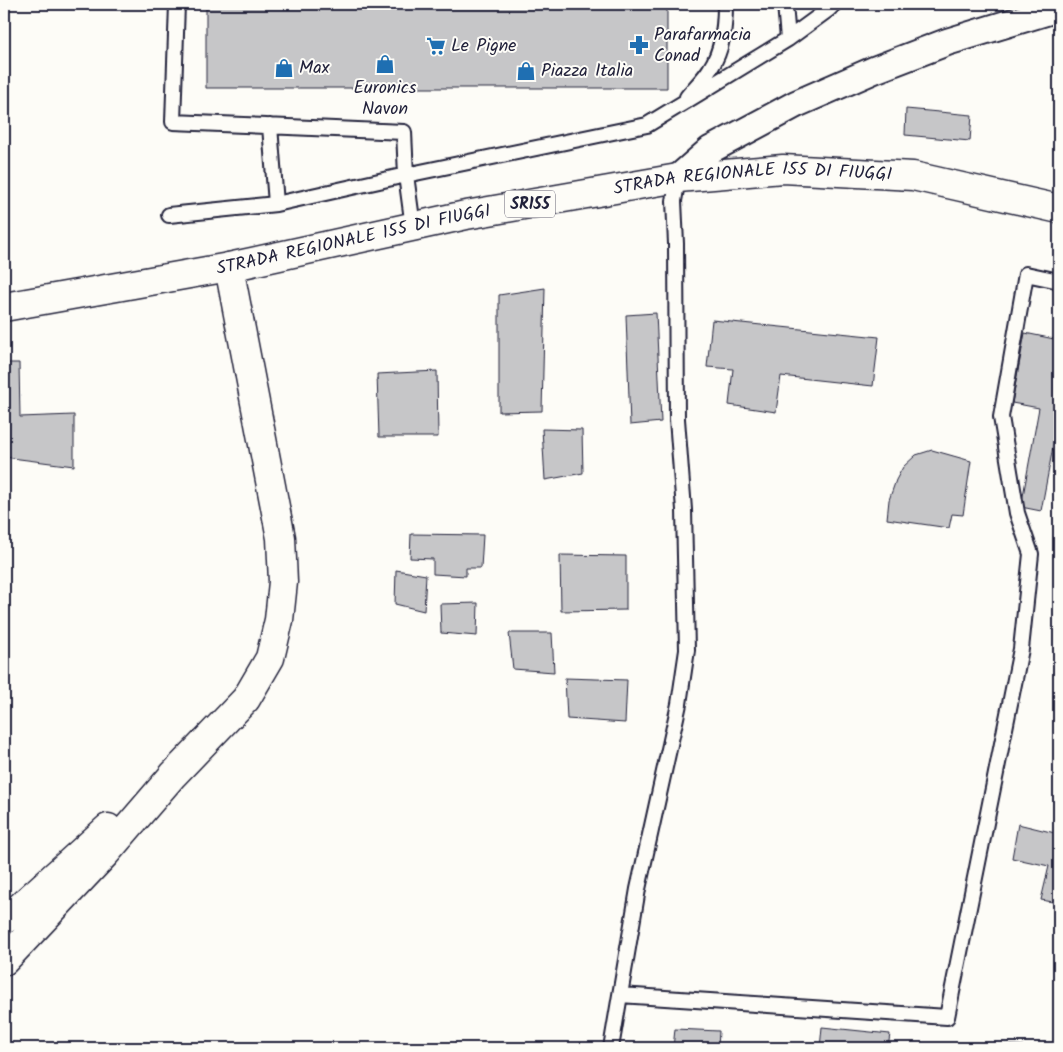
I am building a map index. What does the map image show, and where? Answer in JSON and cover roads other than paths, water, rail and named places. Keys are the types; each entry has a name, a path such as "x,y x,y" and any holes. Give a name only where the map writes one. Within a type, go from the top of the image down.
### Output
{"main road":[{"name":"STRADA REGIONALE 155 DI FIUGGI","path":"4,307 230,267 466,215 678,178 783,169 913,176 1059,209"},
{"path":"4,961 106,853 173,775 246,699 270,658 279,620 284,582 281,538 230,267"},
{"path":"4,920 106,829 173,775"}],"street":[{"path":"678,178 710,150 796,104 874,70 947,42 1059,8"}],"lane":[{"path":"177,4 173,122 404,132 406,175 413,227"},
{"path":"680,105 710,68 714,60 722,42 725,4"},
{"path":"785,4 788,39"},
{"path":"169,215 276,204 647,125 788,39 834,4"},
{"path":"270,126 276,204"},
{"path":"611,1048 638,889 679,704 687,650 684,510 677,419 674,201 678,178"},
{"path":"620,995 947,1017 1021,649 1031,554 1017,513 1001,417 1026,274 1059,281"}],"place":[{"name":"Parafarmacia Conad","path":"639,45"},
{"name":"Le Pigne","path":"436,46"},
{"name":"Euronics Navon","path":"385,64"},
{"name":"Max","path":"284,68"},
{"name":"Piazza Italia","path":"526,71"}]}
